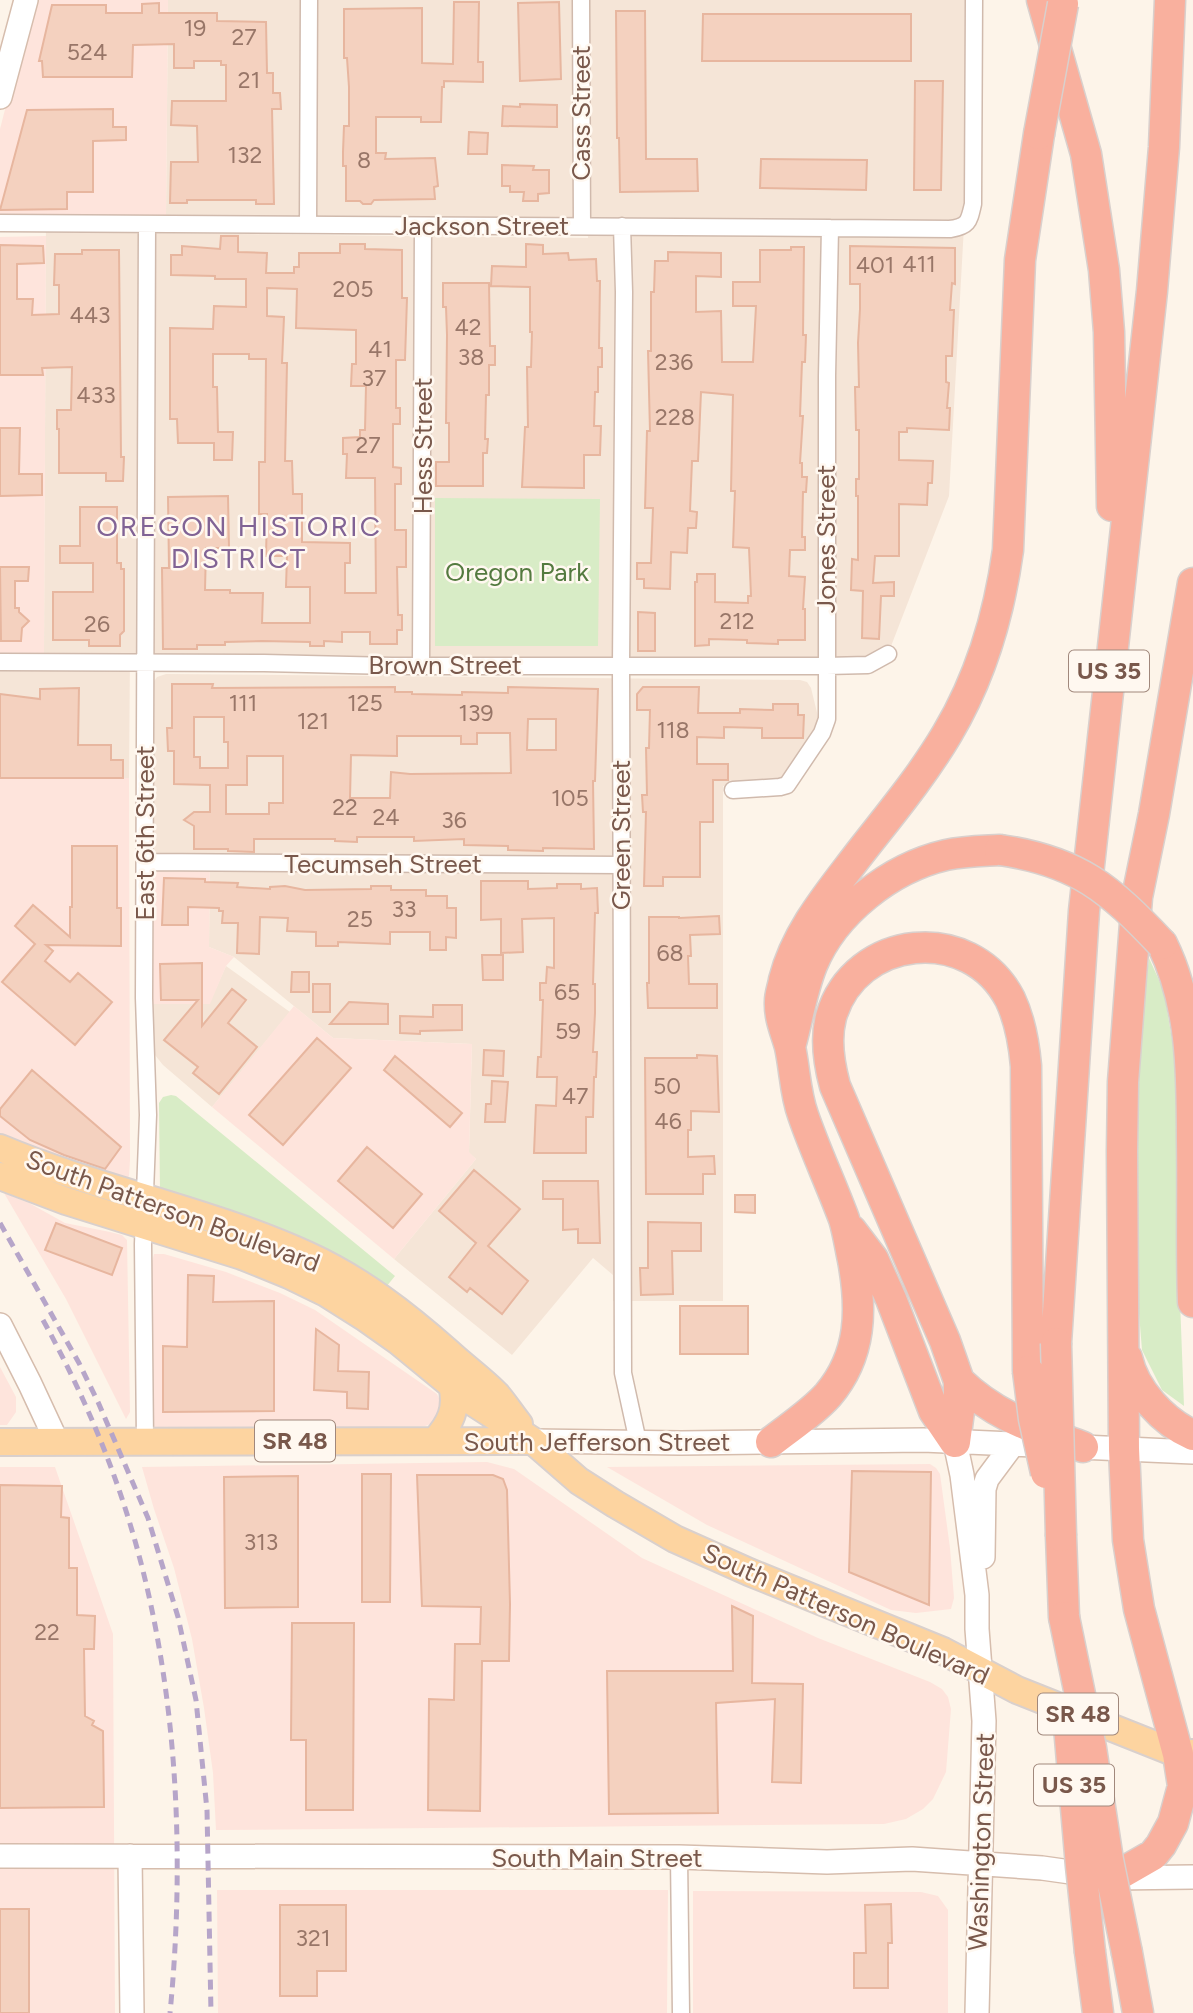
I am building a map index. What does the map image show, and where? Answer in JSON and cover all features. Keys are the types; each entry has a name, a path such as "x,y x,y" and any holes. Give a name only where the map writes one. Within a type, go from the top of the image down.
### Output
{"highway":[{"name":"US 35","path":"1098,2013 1073,1781 1064,1658 1056,1343 1084,911 1153,279 1164,147 1170,0"},
{"path":"1056,1 1086,154 1104,271 1110,331 1115,618"},
{"path":"771,1442 828,1395 852,1355 859,1325 859,1301 844,1221 802,1114 794,1083 790,1047 782,1025 780,1000 789,960 815,913 946,735 965,702 993,631 1008,550 1020,260 1056,1"},
{"path":"1113,1878 1153,1855 1173,1823 1188,1761 1134,1585 1128,1540 1124,1449 1124,1083 1137,897 1154,814 1193,583"},
{"path":"790,1047 813,962 846,913 890,878 920,863 945,855 1000,850 1058,863 1086,877 1108,891 1162,944 1181,997 1189,1053 1192,1124 1193,1301"},
{"path":"955,1442 959,1381 945,1341 835,1086 829,1066 827,1040 838,999 863,968 883,956 904,949 923,947 942,948 963,955 981,966 997,980 1009,998 1018,1020 1026,1066 1028,1371 1034,1419 1060,1536"},
{"path":"844,1221 873,1259 934,1410 955,1442"},
{"path":"1124,1345 1129,1369 1142,1390 1166,1418 1193,1435"},
{"path":"959,1381 1004,1415 1083,1447"},
{"path":"1063,1617 1091,1748 1103,1829 1138,2013"}],"main road":[{"name":"South Patterson Boulevard","path":"0,1148 43,1165 274,1242 353,1280 399,1311 496,1394 533,1441"},
{"name":"South Patterson Boulevard","path":"0,1176 66,1201 242,1256 326,1293 376,1325 471,1401 533,1441 579,1481 676,1539 759,1577 943,1651 1017,1690 1188,1761"},
{"path":"435,1441 450,1422 454,1411 452,1385"},
{"name":"South Jefferson Street","path":"0,1442 533,1441"}],"street":[{"path":"0,97 26,0"},
{"path":"308,225 309,0"},
{"name":"Cass Street","path":"581,0 582,226"},
{"name":"Jackson Street","path":"0,223 950,229 964,226 970,219 973,204 974,0"},
{"name":"East 6th Street","path":"145,1441 143,1226 148,1115 144,998 147,225"},
{"name":"Hess Street","path":"421,665 424,226"},
{"name":"Green Street","path":"622,226 623,1373 638,1442"},
{"name":"Jones Street","path":"733,790 787,785 822,733 827,719 827,390 831,228"},
{"name":"Brown Street","path":"0,662 826,666 868,665 888,654"},
{"name":"Tecumseh Street","path":"145,862 621,865"},
{"path":"0,1325 57,1442"},
{"name":"South Jefferson Street","path":"533,1441 923,1440 1193,1452"},
{"path":"955,1442 962,1475 977,1595"},
{"path":"977,1595 984,1549 987,1479 1013,1444"},
{"name":"Washington Street","path":"977,1595 976,1629 984,1721 977,2013"},
{"name":"South Main Street","path":"0,1856 679,1857 827,1862 912,1859 1042,1868 1113,1878 1193,1877"},
{"path":"131,1856 132,2013"},
{"path":"679,1857 681,2013"}],"shaded area":[{"path":"33,0 168,0 166,216 0,214 0,129"},
{"path":"168,0 971,0 973,204 964,226 949,496 888,654 868,665 130,653 129,778 0,780 0,654 44,652 46,215 135,216 135,233 588,238 588,221 166,216"},
{"path":"46,236 44,653 0,654 0,237"},
{"path":"166,674 807,682 811,688 822,733 787,785 723,786 723,1301 613,1301 613,1275 593,1258 512,1355 394,1259 476,1159 469,1153 472,1044 333,1038 234,957 209,947 210,858 149,857 150,687 157,677"},
{"path":"129,778 130,1160 127,1179 0,1140 0,779"},
{"path":"149,857 210,858 209,947 234,957 226,966 210,1004 150,1004"},
{"path":"226,966 290,1012 212,1107 155,1055 151,1044 150,1004 209,1004"},
{"path":"294,1006 333,1038 472,1044 469,1152 476,1159 394,1259 212,1107"},
{"path":"4,1193 65,1223 122,1235 127,1240 130,1412 126,1419 66,1299"},
{"path":"154,1254 164,1254 226,1272 315,1310 437,1394 444,1409 437,1422 425,1426 154,1431 151,1266"},
{"path":"0,1367 16,1397 16,1412 7,1425 0,1425"},
{"path":"487,1462 514,1469 642,1558 818,1638 942,1689 948,1697 951,1709 946,1772 933,1799 906,1819 884,1824 216,1830 213,1773 192,1639 174,1568 142,1467"},
{"path":"930,1464 940,1474 954,1598 951,1609 916,1613 891,1610 707,1525 607,1467"},
{"path":"0,1467 55,1467 113,1634 115,2013 0,2013"},
{"path":"217,1890 668,1890 667,2013 218,2013"},
{"path":"693,1891 921,1892 938,1896 948,1910 948,2013 693,2013"}],"green space":[{"name":"Oregon Park","path":"435,498 600,499 598,646 435,646"},
{"path":"1149,958 1164,991 1176,1064 1177,1221 1184,1406 1162,1390 1142,1350 1138,1301 1137,1129 1142,1016"},
{"path":"176,1096 395,1276 386,1287 160,1190 159,1103 163,1097"}],"building":[{"path":"454,2 479,2 478,62 483,62 483,82 444,81 441,122 421,122 421,117 376,117 376,153 386,153 385,159 435,158 438,186 434,187 435,199 374,200 371,204 346,201 346,166 343,166 343,152 344,126 349,126 349,87 347,58 344,58 344,9 422,8 422,63 453,64"},
{"path":"559,2 561,79 520,81 518,3"},
{"path":"159,3 159,13 217,13 217,21 266,22 267,73 273,73 273,93 280,93 281,109 272,109 274,204 256,204 256,200 187,200 187,203 170,203 171,162 198,162 197,126 171,125 172,101 226,101 226,65 221,65 221,61 194,61 194,68 174,68 174,44 133,45 132,77 43,77 42,61 39,61 52,5 106,5 106,13 142,13 142,4"},
{"path":"616,11 645,11 646,159 697,159 698,191 620,192"},
{"path":"703,14 911,14 911,61 702,61"},
{"path":"915,81 943,81 941,190 914,190"},
{"path":"520,104 557,105 557,127 502,126 503,106 520,107"},
{"path":"113,109 113,127 126,127 126,140 93,141 93,192 67,192 67,209 0,210 27,110"},
{"path":"469,132 488,133 487,154 468,154"},
{"path":"761,159 867,160 866,190 760,188"},
{"path":"502,165 534,166 533,170 549,170 549,193 538,194 538,201 523,201 524,192 510,192 510,186 502,186"},
{"path":"221,236 238,236 238,252 267,253 266,273 294,273 294,267 299,267 299,253 340,253 340,244 365,244 365,249 402,250 402,298 407,298 405,360 396,360 396,408 400,408 400,424 393,424 393,467 401,468 401,484 395,484 395,530 406,530 406,567 397,567 398,615 402,615 402,630 397,630 397,644 370,644 370,632 342,632 342,642 324,641 324,646 310,646 310,642 262,641 197,645 197,649 163,649 162,568 169,568 168,497 228,496 229,548 206,548 205,590 263,593 262,623 310,623 310,587 286,587 287,556 266,556 267,514 259,514 259,462 265,462 266,359 249,359 249,354 213,354 213,387 217,387 218,432 233,432 232,460 214,460 214,443 178,443 177,419 170,419 170,328 213,329 214,306 246,307 246,279 171,275 171,255 182,255 182,246 220,249","holes":["267,288 297,289 296,328 356,330 356,364 352,364 351,386 366,386 365,430 360,430 360,437 343,438 343,454 347,454 346,478 375,478 376,593 345,593 345,563 350,563 350,543 302,542 302,494 293,494 292,461 285,461 287,363 282,363 284,317 267,316"]},
{"path":"526,244 543,245 543,254 568,253 569,260 596,259 597,281 600,281 599,348 602,348 602,367 598,367 594,426 601,426 600,455 584,455 584,488 522,487 525,427 528,427 527,367 531,367 530,287 491,286 492,266 526,267"},
{"path":"0,245 43,246 44,263 17,264 17,299 33,299 32,315 59,314 59,285 54,285 55,254 82,254 82,250 119,250 123,481 106,481 106,473 59,473 57,410 71,410 72,367 42,368 43,375 0,375"},
{"path":"850,246 955,248 955,284 952,283 950,310 954,310 952,356 946,356 949,430 907,428 907,432 899,432 899,460 933,461 932,483 928,483 927,505 899,504 899,556 875,556 873,583 894,582 894,596 881,596 879,639 862,638 863,591 851,590 852,559 858,560 856,479 859,479 859,430 856,430 855,387 859,387 860,284 850,284"},
{"path":"791,247 804,247 803,335 806,335 805,362 802,362 800,463 802,477 807,477 806,492 803,492 802,537 805,537 805,550 790,550 789,576 805,577 805,640 778,640 778,644 709,639 709,645 695,646 697,574 715,574 715,602 748,603 748,596 751,596 749,548 733,547 733,395 701,392 698,461 692,461 690,511 697,512 696,528 688,528 687,553 671,552 670,589 644,588 644,579 637,579 637,563 651,563 653,508 645,508 647,431 650,431 648,351 651,351 651,292 654,292 655,261 668,261 668,252 721,253 721,277 696,276 696,312 721,311 722,362 753,362 756,306 733,306 733,282 760,282 760,250 791,250"},
{"path":"443,283 489,283 490,346 495,346 495,365 489,365 489,395 486,395 485,439 488,439 487,453 483,453 483,486 436,486 436,462 449,462 449,423 446,423 447,335"},
{"path":"0,428 20,428 19,474 42,474 42,495 0,496"},
{"path":"80,507 117,507 117,563 121,563 121,569 124,569 124,631 120,635 120,646 89,646 89,640 53,640 53,592 93,592 93,563 60,563 60,546 80,546"},
{"path":"0,567 29,567 28,581 15,581 15,608 19,608 19,612 29,621 22,628 21,641 1,641"},
{"path":"638,612 655,613 655,651 638,651"},
{"path":"172,684 213,684 212,688 395,687 395,692 462,695 462,692 508,693 508,687 598,689 593,781 594,849 508,850 508,846 464,845 464,839 414,841 414,837 357,837 357,842 335,839 254,839 254,852 194,849 194,826 184,820 194,812 210,812 210,785 174,784 174,751 168,751 167,728 172,728","holes":["194,717 224,717 228,768 200,768 200,757 194,757","528,719 556,719 556,750 527,750","477,733 510,733 511,773 391,772 390,798 350,798 351,755 397,756 397,736 461,736 461,744 477,744","247,756 283,756 283,803 269,803 269,814 226,814 226,785 247,785"]},
{"path":"643,687 699,687 698,713 740,713 740,709 773,710 773,704 798,704 798,715 804,715 803,738 762,738 762,728 724,727 724,738 697,737 697,764 728,764 728,780 713,780 713,822 700,822 700,877 663,877 663,886 644,886 646,812 643,812 642,795 647,795 646,748 649,748 650,710 637,710 637,694"},
{"path":"79,688 78,745 111,745 111,760 123,760 123,778 0,778 0,694 40,699 40,689"},
{"path":"72,846 117,846 117,908 121,908 121,946 46,945 53,951 45,961 70,982 78,973 112,1002 75,1045 2,982 35,944 15,926 33,905 70,937"},
{"path":"164,878 205,879 205,882 238,883 237,887 270,889 285,886 305,890 391,886 391,890 426,890 426,896 447,896 447,908 456,908 456,938 446,937 446,950 430,950 430,932 390,932 390,944 338,942 338,946 316,946 316,932 287,931 288,918 260,917 259,954 237,953 238,923 222,923 223,911 219,911 219,908 188,907 188,925 162,925"},
{"path":"481,881 528,881 528,889 557,888 557,884 581,884 581,889 597,888 593,984 593,1052 597,1052 596,1077 593,1117 586,1117 586,1153 534,1153 536,1105 556,1106 557,1077 537,1077 538,1057 541,1057 543,1000 540,1000 540,983 546,983 547,967 554,968 554,918 522,919 523,952 501,953 501,919 481,920"},
{"path":"719,916 720,934 690,935 691,956 688,956 689,984 717,984 717,1008 648,1008 649,917"},
{"path":"482,955 503,955 503,980 483,980"},
{"path":"202,963 202,1026 232,989 246,1000 228,1023 257,1047 219,1094 193,1073 198,1067 164,1040 198,1000 161,1000 160,964"},
{"path":"292,972 309,972 309,992 291,992"},
{"path":"313,984 330,984 330,1012 313,1012"},
{"path":"349,1002 388,1004 388,1024 330,1024"},
{"path":"433,1005 462,1005 462,1030 400,1033 400,1016 433,1017"},
{"path":"317,1038 351,1068 283,1145 249,1115"},
{"path":"484,1050 504,1051 503,1076 483,1075"},
{"path":"697,1055 717,1056 719,1112 691,1111 688,1157 714,1156 715,1174 703,1174 703,1194 646,1194 645,1058 697,1058"},
{"path":"395,1056 462,1113 450,1127 384,1070"},
{"path":"32,1070 121,1147 105,1169 30,1140 0,1116 0,1109"},
{"path":"492,1081 508,1082 505,1122 485,1122 486,1104 491,1104"},
{"path":"367,1147 422,1194 393,1228 338,1181"},
{"path":"474,1170 520,1209 488,1246 528,1281 502,1314 470,1288 467,1292 449,1277 476,1243 439,1211"},
{"path":"543,1181 598,1181 600,1243 578,1243 578,1229 563,1230 563,1199 543,1199"},
{"path":"735,1195 755,1195 755,1213 735,1212"},
{"path":"648,1222 701,1223 701,1251 672,1251 673,1294 641,1295 640,1268 648,1268"},
{"path":"56,1223 122,1248 112,1275 45,1250"},
{"path":"188,1275 214,1276 213,1302 274,1301 274,1411 163,1412 163,1346 187,1347"},
{"path":"680,1306 748,1306 748,1354 680,1354"},
{"path":"316,1329 339,1345 338,1371 369,1372 368,1409 347,1408 347,1392 314,1390"},
{"path":"852,1471 931,1472 929,1605 849,1572"},
{"path":"362,1474 391,1474 390,1602 362,1602"},
{"path":"417,1475 493,1475 503,1479 507,1490 509,1661 482,1661 480,1811 428,1810 429,1699 454,1700 455,1644 480,1644 481,1607 422,1606"},
{"path":"298,1476 298,1607 225,1608 224,1477"},
{"path":"0,1485 62,1486 61,1517 69,1518 69,1568 77,1568 77,1615 95,1616 94,1649 84,1649 85,1716 94,1721 92,1725 103,1731 104,1807 0,1808"},
{"path":"732,1606 753,1616 752,1683 803,1684 801,1783 772,1782 775,1699 716,1703 718,1813 609,1814 607,1671 733,1671"},
{"path":"292,1623 354,1623 353,1810 306,1810 306,1740 291,1740"},
{"path":"891,1904 892,1943 888,1943 888,1988 854,1988 854,1953 866,1953 865,1905"},
{"path":"280,1905 346,1905 346,1971 317,1971 317,1996 280,1996"},
{"path":"0,1909 29,1909 29,2013 0,2013"}],"railway":[{"path":"0,1223 98,1402 148,1518 178,1617 196,1700 207,1810 211,2013"},
{"path":"43,1320 68,1367 110,1464 144,1574 157,1636 167,1699 177,1825 175,1951 170,2013"}],"district":[{"name":"OREGON HISTORIC DISTRICT","path":"239,542"}]}
